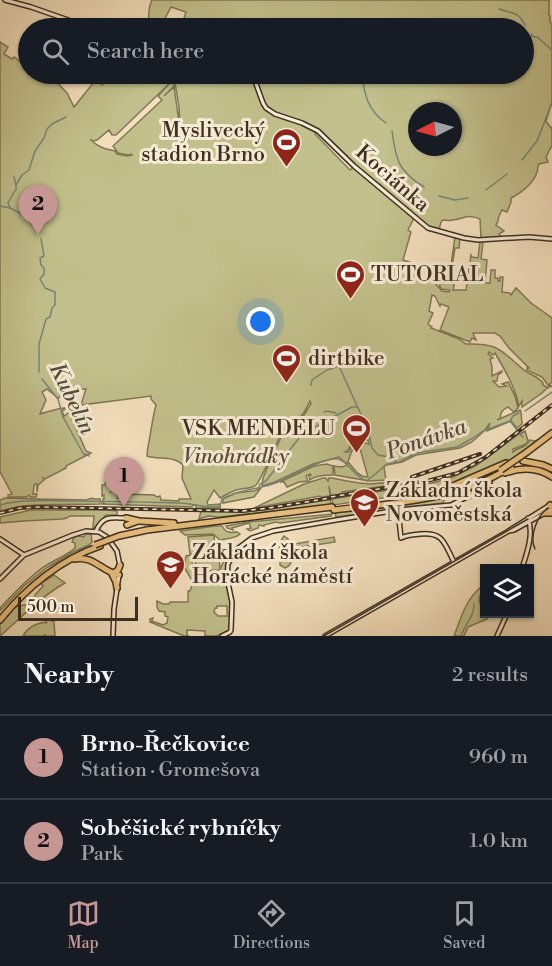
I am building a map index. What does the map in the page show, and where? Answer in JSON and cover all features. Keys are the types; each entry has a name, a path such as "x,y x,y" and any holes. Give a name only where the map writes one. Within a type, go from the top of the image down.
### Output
{"highway":[{"path":"470,496 552,434"},
{"path":"332,509 408,499 457,489 501,470 529,452"},
{"path":"523,461 545,465 552,471"},
{"path":"477,484 509,466"},
{"path":"408,499 455,486 509,466"},
{"path":"147,531 430,498 453,493 514,470 527,468 538,470 552,477"},
{"path":"543,513 552,508"},
{"path":"127,521 219,522"},
{"path":"0,618 24,590 72,556 119,536 200,522"},
{"path":"0,618 41,579 64,563 97,546"},
{"path":"97,546 90,552 91,558 115,573"},
{"path":"64,563 86,559 115,573"},
{"path":"117,588 115,573 120,566"}],"street":[{"path":"5,0 62,18"},
{"name":"Kociánka","path":"256,84 266,108 277,115 318,131 354,166 428,228 478,240 529,237 552,239"},
{"path":"222,636 231,631 232,602 227,570 232,556 243,543 273,531 398,510 451,505 470,496"},
{"path":"324,636 552,508"},
{"path":"398,510 401,538 413,535 436,535 443,542 454,562"},
{"path":"529,520 543,513"},
{"path":"96,531 106,518 127,521"},
{"path":"523,564 528,549 529,520"},
{"path":"0,579 24,555 79,532 96,531 105,535 118,554 120,566"},
{"path":"0,539 24,555"},
{"path":"113,635 117,588"},
{"path":"497,636 505,618"}],"green space":[{"path":"152,0 549,0 549,15 552,23 552,102 546,121 552,127 552,145 546,157 548,162 539,164 533,181 511,198 507,212 502,210 496,225 504,231 499,234 502,238 481,239 480,219 472,217 443,220 439,230 426,225 352,162 318,129 267,108 257,84 534,84 534,18 184,18 186,12 171,7 165,18 148,18"},
{"name":"Vinohrádky","path":"0,42 8,47 4,54 18,60 18,84 58,84 67,93 74,107 92,84 169,84 116,135 112,135 109,130 97,140 90,139 98,146 115,151 117,154 127,156 132,155 118,153 113,146 162,100 158,96 169,84 174,86 164,96 174,87 180,129 175,84 255,84 263,107 283,119 316,131 315,134 350,170 354,167 414,218 408,230 411,232 403,260 420,268 422,281 435,283 442,291 449,292 450,290 440,287 439,279 446,280 448,270 450,272 455,237 460,238 459,248 455,248 450,279 455,280 453,290 466,290 471,255 478,258 480,242 483,242 481,259 487,260 485,283 490,283 491,270 495,270 495,278 498,278 498,281 500,277 503,277 502,292 511,295 516,288 531,303 552,318 552,382 549,385 552,386 550,387 542,377 527,370 529,368 495,333 473,333 476,340 472,338 470,342 440,330 449,307 441,304 440,306 435,296 432,295 429,311 433,313 428,324 431,328 466,344 486,345 498,349 548,388 522,407 522,401 519,406 512,385 495,353 493,355 489,352 488,354 493,358 490,359 492,376 502,371 497,381 493,381 499,387 506,386 502,384 508,382 518,408 514,412 506,408 501,413 501,418 497,420 520,410 522,424 517,428 511,421 487,431 490,423 472,442 460,448 416,455 402,462 386,465 384,467 386,480 369,481 335,475 334,466 342,467 349,463 359,474 368,477 359,445 369,444 368,440 354,446 350,445 345,452 353,448 347,464 339,457 313,464 262,486 263,478 284,431 304,415 311,404 310,401 302,415 282,432 255,486 236,490 220,498 214,490 207,502 208,505 220,504 220,508 196,508 196,505 192,507 102,504 104,495 102,496 102,485 105,485 106,479 111,479 111,492 118,492 117,498 122,498 122,493 160,496 161,500 191,499 182,478 183,465 170,459 147,456 156,405 151,396 81,405 86,389 70,391 58,398 47,389 42,392 46,400 40,414 67,408 62,411 64,416 75,411 72,419 86,451 91,453 45,479 43,478 44,480 38,485 37,492 37,484 35,484 33,494 37,494 36,497 29,495 27,497 8,497 12,494 0,472"},
{"path":"525,431 528,441 513,449 513,452 526,445 530,440 541,439 511,460 462,480 431,491 333,505 332,499 451,478 477,465"},
{"path":"327,464 333,466 333,475 310,480 310,474 306,476 308,481 287,487 284,482 280,482 314,466"},
{"path":"323,478 328,481 332,478 370,484 392,481 393,485 342,492 331,496 329,486 330,496 254,508 304,484"},
{"path":"261,488 254,497 223,503 223,499 236,493"},
{"path":"5,498 86,500 92,498 100,499 100,504 36,505 0,511 0,500"},
{"path":"330,499 331,505 219,517 208,516 199,519 201,511 254,511"},
{"path":"448,499 443,503 336,517 335,512 398,506"},
{"path":"31,510 107,510 117,511 117,515 106,515 94,528 94,516 0,523 0,517"},
{"path":"332,514 331,516 259,525 258,528 250,531 247,529 251,528 249,523 232,528 233,530 226,526 248,522"},
{"path":"222,526 227,531 240,534 233,538 220,540 213,534 185,535 180,531"},
{"path":"85,534 91,534 92,542 89,545 48,567 24,586 0,611 0,608 36,572 75,548 75,543 72,542 74,537 84,537"},
{"path":"214,535 215,553 190,554 188,537"},
{"path":"284,536 288,539 289,545 334,537 335,542 290,549 291,563 285,568 280,565 279,549"},
{"path":"191,555 193,568 198,577 212,576 206,575 206,572 216,572 217,575 225,559 224,555 229,557 226,580 230,614 227,614 227,606 217,606 214,612 218,616 230,616 230,629 221,634 205,636 205,631 187,630 189,636 184,636 150,622 153,618 152,621 163,625 167,623 168,617 165,616 165,612 159,611 157,601 163,604 188,602 188,591 193,582 184,567 186,556"},
{"path":"219,555 220,570 196,571 195,556"},
{"path":"54,575 65,583 39,601 0,636 0,624 9,613 18,606 28,605 35,600 35,595 43,586 41,583"},
{"path":"480,588 480,618 487,619 468,627 464,636 454,636 468,603"},
{"path":"47,619 54,622 55,636 45,636 45,634 44,636 23,636 33,626 46,622 46,624"}],"waterway":[{"path":"499,9 514,13 520,18"},
{"path":"534,36 552,50"},
{"path":"363,84 368,102 375,113 386,123"},
{"path":"522,160 537,141 550,108"},
{"path":"10,207 8,203 16,190 16,185 22,175 29,170 35,151 47,129 66,117"},
{"path":"392,131 400,164 409,176 424,187"},
{"path":"486,190 507,174"},
{"path":"14,177 16,185"},
{"path":"439,196 455,200 468,198"},
{"name":"Kubelín","path":"0,206 10,208 33,220 36,230"},
{"name":"Kubelín","path":"39,372 39,344 46,319 50,317 55,305 55,292 45,288 40,279 44,274 40,258 44,256 41,239"},
{"path":"311,385 312,380 327,370 339,366 368,430 372,448 378,455 389,457 397,462"},
{"name":"Kubelín","path":"42,379 58,399 63,417 84,455 89,456"},
{"name":"Ponávka","path":"525,411 552,392"},
{"path":"259,486 266,481 302,434 352,407 357,407"},
{"path":"324,412 336,413"},
{"name":"Ponávka","path":"0,505 40,501 179,503 215,507 220,506 222,499 228,496 271,485 332,459 342,460 358,476 367,481 387,464 399,462 416,453 457,447 483,431 510,421 519,413"},
{"path":"510,421 517,430"},
{"path":"520,434 523,437"},
{"path":"461,636 471,616 474,603"}],"tram line":[{"path":"535,549 533,544 535,527 540,516 548,508"},
{"path":"324,636 528,519"}],"railway":[{"path":"331,497 427,481 458,473 486,457 552,405"},
{"path":"412,477 480,454"},
{"path":"0,513 20,508 38,507 243,511 330,498"}],"place":[{"name":"Myslivecký stadion Brno","path":"286,168"},
{"name":"Soběšické rybníčky","path":"38,235"},
{"name":"TUTORIAL","path":"350,300"},
{"name":"dirtbike","path":"287,384"},
{"name":"VSK MENDELU","path":"356,454"},
{"name":"Brno-Řečkovice","path":"124,507"},
{"name":"Základní škola Novoměstská","path":"365,528"},
{"name":"Základní škola Horácké náměstí","path":"171,590"}]}
